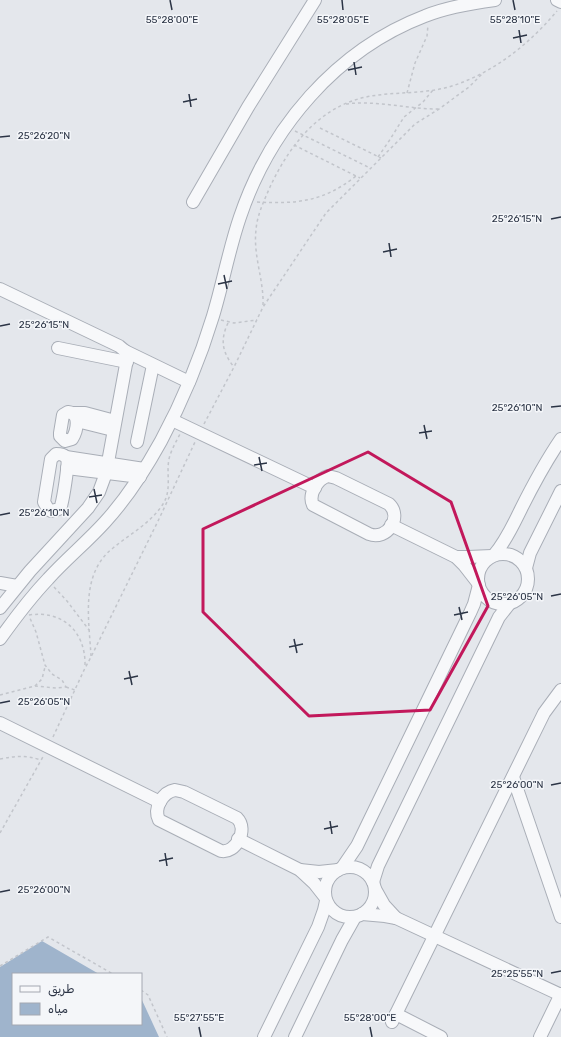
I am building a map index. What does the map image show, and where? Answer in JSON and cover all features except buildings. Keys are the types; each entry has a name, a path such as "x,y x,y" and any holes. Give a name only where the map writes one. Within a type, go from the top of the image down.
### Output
{"street":[{"path":"193,202 248,107 315,0"},
{"path":"0,639 25,612 48,579 102,526 119,506 142,473 172,420 189,382 213,317 240,215 263,162 286,126 319,86 353,56 380,38 402,26 426,16 451,8 495,0"},
{"path":"557,0 561,2"},
{"path":"0,289 119,346 126,356 106,468 99,492 88,508 17,586 0,608"},
{"path":"58,348 126,356 153,365 189,382"},
{"path":"137,442 153,365"},
{"path":"75,417 82,412 114,425"},
{"path":"172,420 315,488"},
{"path":"264,1037 318,927 324,910 327,881 340,869 357,846 467,620 474,604 478,584 478,575 481,567 493,556 504,542 535,482 561,439"},
{"path":"66,462 142,473"},
{"path":"332,476 386,502 394,511 395,519 391,525 387,532 379,536 369,534 313,505 311,498 320,479 332,476"},
{"path":"526,568 530,553 558,501 561,490"},
{"path":"391,525 456,557 478,584 483,594 490,600 500,604 510,603 517,600 526,589 528,582 526,568 520,560 512,555 503,554 480,557 456,557"},
{"path":"0,583 17,586"},
{"path":"295,1037 344,936 359,915 368,910 372,903 375,896 374,885 378,866 499,617 510,603"},
{"path":"441,1037 394,1018 544,713 561,690"},
{"path":"0,724 160,802"},
{"path":"513,777 561,917"},
{"path":"174,790 184,792 237,818 242,824 242,829 238,839 232,849 229,851 221,851 159,820 156,811 166,793 174,790"},
{"path":"238,839 300,870 314,882 326,899 330,908 338,914 346,917 374,914 396,918 561,995 540,1037"},
{"path":"300,870 319,872 351,867 360,869 368,874 384,905 396,918"}],"path":[{"path":"263,307 262,284 257,263 255,241 258,219 263,202 274,179 294,145 303,135 318,120 330,112 364,97 433,90 454,85 482,74 507,58 530,39 561,6"},
{"path":"408,93 415,63 428,36 426,16"},
{"path":"0,833 48,747 200,432 234,368 263,307 326,213 415,124 469,87 482,74"},
{"path":"378,156 404,116 422,102 433,90"},
{"path":"344,105 368,103 413,109 438,109"},
{"path":"286,126 370,168"},
{"path":"320,128 381,158"},
{"path":"294,145 360,178"},
{"path":"263,202 290,203 316,198 337,189 356,176"},
{"path":"213,317 228,323 256,320"},
{"path":"228,323 224,332 224,351 234,368"},
{"path":"91,657 89,597 93,575 105,556 113,548 141,527 158,511 164,503 168,490 169,458 185,425"},
{"path":"48,579 89,630"},
{"path":"25,612 49,614 67,623 74,630 82,643 85,668"},
{"path":"25,612 36,632 45,665 44,675 35,686"},
{"path":"45,665 52,674 62,680 66,687"},
{"path":"0,695 35,686 56,688 66,687 75,690"},
{"path":"0,759 13,756 29,756 41,760"},
{"path":"0,966 48,937 110,973"},
{"path":"142,991 148,995 167,1037"}],"highlighted area":[{"path":"368,452 451,502 488,606 430,710 309,716 203,612 203,529"}],"water":[{"path":"42,941 97,973 12,973 12,1025 142,1025 142,1000 159,1037 0,1037 0,967"}]}
